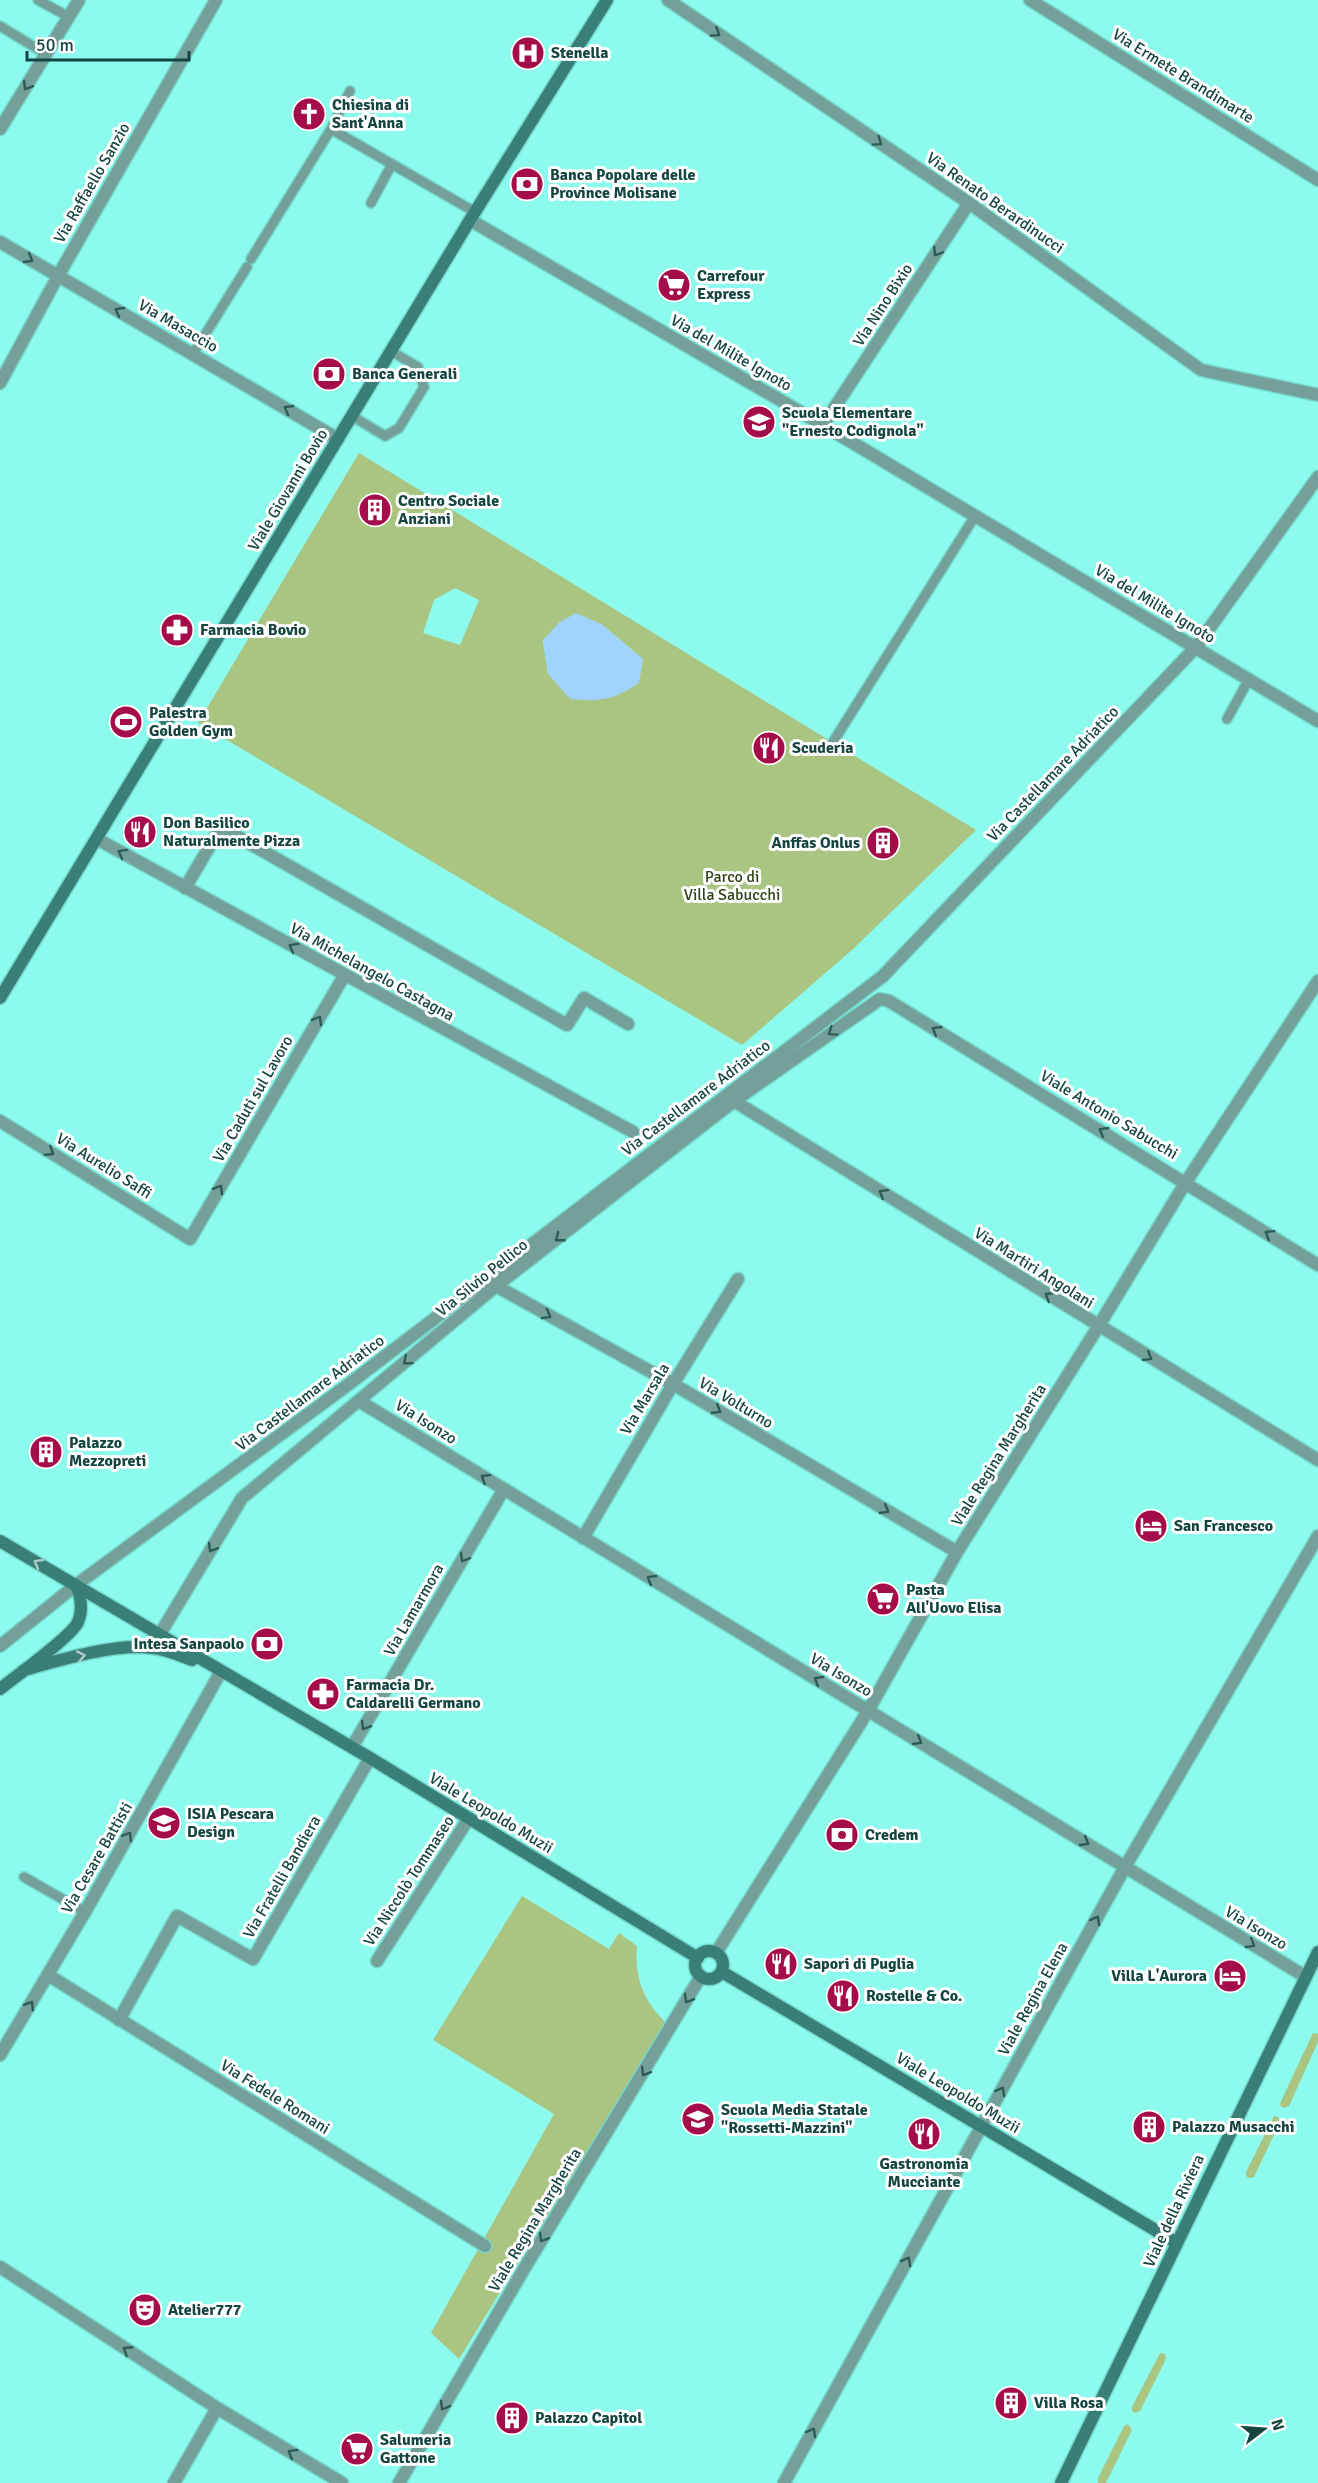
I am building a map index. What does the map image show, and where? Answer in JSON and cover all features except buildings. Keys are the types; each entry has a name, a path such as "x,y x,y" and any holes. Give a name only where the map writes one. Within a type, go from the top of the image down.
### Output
{"street":[{"path":"0,129 79,0"},
{"name":"Via Raffaello Sanzio","path":"0,383 58,276 216,0"},
{"name":"Viale Giovanni Bovio","path":"0,998 473,216 607,0"},
{"name":"Via Renato Berardinucci","path":"668,0 969,203 1201,370 1318,395"},
{"name":"Via Ermete Brandimarte","path":"1030,0 1318,180"},
{"name":"Via Nino Bixio","path":"823,425 969,203"},
{"name":"Via del Milite Ignoto","path":"473,216 1318,721"},
{"name":"Via Masaccio","path":"0,242 339,439"},
{"name":"Via Castellamare Adriatico","path":"0,1646 76,1585 386,1357 883,976 1196,647 1318,477"},
{"path":"185,888 221,827 567,1025 584,998 628,1024"},
{"name":"Via Michelangelo Castagna","path":"97,839 633,1132"},
{"name":"Via Caduti sul Lavoro","path":"190,1239 344,976"},
{"name":"Viale Regina Margherita","path":"716,1953 868,1711 957,1552 1186,1182 1318,981"},
{"name":"Viale Antonio Sabucchi","path":"880,999 889,1001 1318,1265"},
{"name":"Via Silvio Pellico","path":"160,1634 242,1498 496,1286 734,1101 880,999"},
{"name":"Via Martiri Angolani","path":"734,1101 1098,1327 1318,1460"},
{"name":"Via Aurelio Saffi","path":"0,1121 190,1239"},
{"name":"Via Marsala","path":"583,1538 673,1384 738,1279"},
{"name":"Via Volturno","path":"496,1286 673,1384 957,1552"},
{"name":"Via Isonzo","path":"359,1401 1306,1977"},
{"name":"Via Lamarmora","path":"352,1747 504,1489"},
{"name":"Viale Regina Elena","path":"784,2483 1125,1867 1318,1536"},
{"name":"Viale Leopoldo Muzii","path":"0,1541 352,1747 698,1958"},
{"path":"0,1689 73,1629 78,1622 81,1602 76,1585"},
{"name":"Viale Leopoldo Muzii","path":"24,1670 76,1657 143,1647 177,1654 256,1695 268,1697"},
{"name":"Via Cesare Battisti","path":"0,2055 85,1912 219,1675"},
{"name":"Via Fratelli Bandiera","path":"119,2020 177,1916 253,1959 370,1758"},
{"name":"Via Niccolò Tommaseo","path":"377,1961 469,1818"},
{"path":"704,1952 716,1953 722,1959 722,1972 714,1978 705,1979 696,1966 698,1958 704,1952"},
{"name":"Viale della Riviera","path":"1061,2483 1318,1952"},
{"name":"Viale Leopoldo Muzii","path":"722,1972 1177,2243"},
{"name":"Via Fedele Romani","path":"48,1975 485,2246"},
{"name":"Viale Regina Margherita","path":"399,2483 524,2269 701,1976"},
{"path":"0,2267 217,2408 342,2483"},
{"path":"174,2483 217,2408"}],"lane":[{"path":"38,0 69,17"},
{"path":"0,26 46,54"},
{"path":"193,354 331,129 350,91"},
{"path":"331,129 392,164 473,216"},
{"path":"371,202 392,164"},
{"path":"352,416 385,436 399,428 424,387 418,366 392,351"},
{"path":"833,742 975,516"},
{"path":"1227,719 1249,679"},
{"path":"24,1877 85,1912"}],"green space":[{"name":"Parco di Villa Sabucchi","path":"359,453 976,830 852,950 742,1045 198,723","holes":["455,588 479,600 460,645 423,633 434,600","560,622 601,624 643,659 548,674 543,641"]},
{"path":"522,1896 609,1949 619,1933 637,1946 637,1968 642,1988 658,2015 666,2023 459,2359 431,2333 554,2114 433,2040"},
{"path":"1313,2033 1318,2034 1318,2042 1289,2106 1283,2108 1280,2105 1281,2101"},
{"path":"1274,2116 1278,2117 1280,2122 1254,2177 1249,2178 1246,2172"},
{"path":"1160,2353 1165,2354 1166,2359 1140,2411 1135,2413 1132,2407"},
{"path":"1128,2424 1132,2430 1106,2483 1098,2483 1098,2478 1124,2426"}],"water":[{"path":"576,613 601,624 643,659 639,683 622,693 606,698 570,699 548,674 543,640 560,622"}],"place":[{"name":"Stenella","path":"528,53"},
{"name":"Chiesina di Sant'Anna","path":"309,114"},
{"name":"Banca Popolare delle Province Molisane","path":"527,184"},
{"name":"Carrefour Express","path":"674,285"},
{"name":"Banca Generali","path":"329,374"},
{"name":"Scuola Elementare \"Ernesto Codignola\"","path":"759,422"},
{"name":"Centro Sociale Anziani","path":"375,510"},
{"name":"Farmacia Bovio","path":"177,630"},
{"name":"Palestra Golden Gym","path":"126,722"},
{"name":"Scuderia","path":"769,748"},
{"name":"Don Basilico Naturalmente Pizza","path":"140,832"},
{"name":"Anffas Onlus","path":"883,843"},
{"name":"Palazzo Mezzopreti","path":"46,1452"},
{"name":"San Francesco","path":"1151,1526"},
{"name":"Pasta All'Uovo Elisa","path":"883,1599"},
{"name":"Intesa Sanpaolo","path":"267,1644"},
{"name":"Farmacia Dr. Caldarelli Germano","path":"323,1694"},
{"name":"ISIA Pescara Design","path":"164,1823"},
{"name":"Credem","path":"842,1835"},
{"name":"Sapori di Puglia","path":"781,1964"},
{"name":"Villa L'Aurora","path":"1230,1976"},
{"name":"Rostelle & Co.","path":"843,1996"},
{"name":"Scuola Media Statale \"Rossetti-Mazzini\"","path":"698,2119"},
{"name":"Palazzo Musacchi","path":"1149,2127"},
{"name":"Gastronomia Mucciante","path":"924,2134"},
{"name":"Atelier777","path":"145,2310"},
{"name":"Villa Rosa","path":"1011,2403"},
{"name":"Palazzo Capitol","path":"512,2418"},
{"name":"Salumeria Gattone","path":"357,2449"}]}
